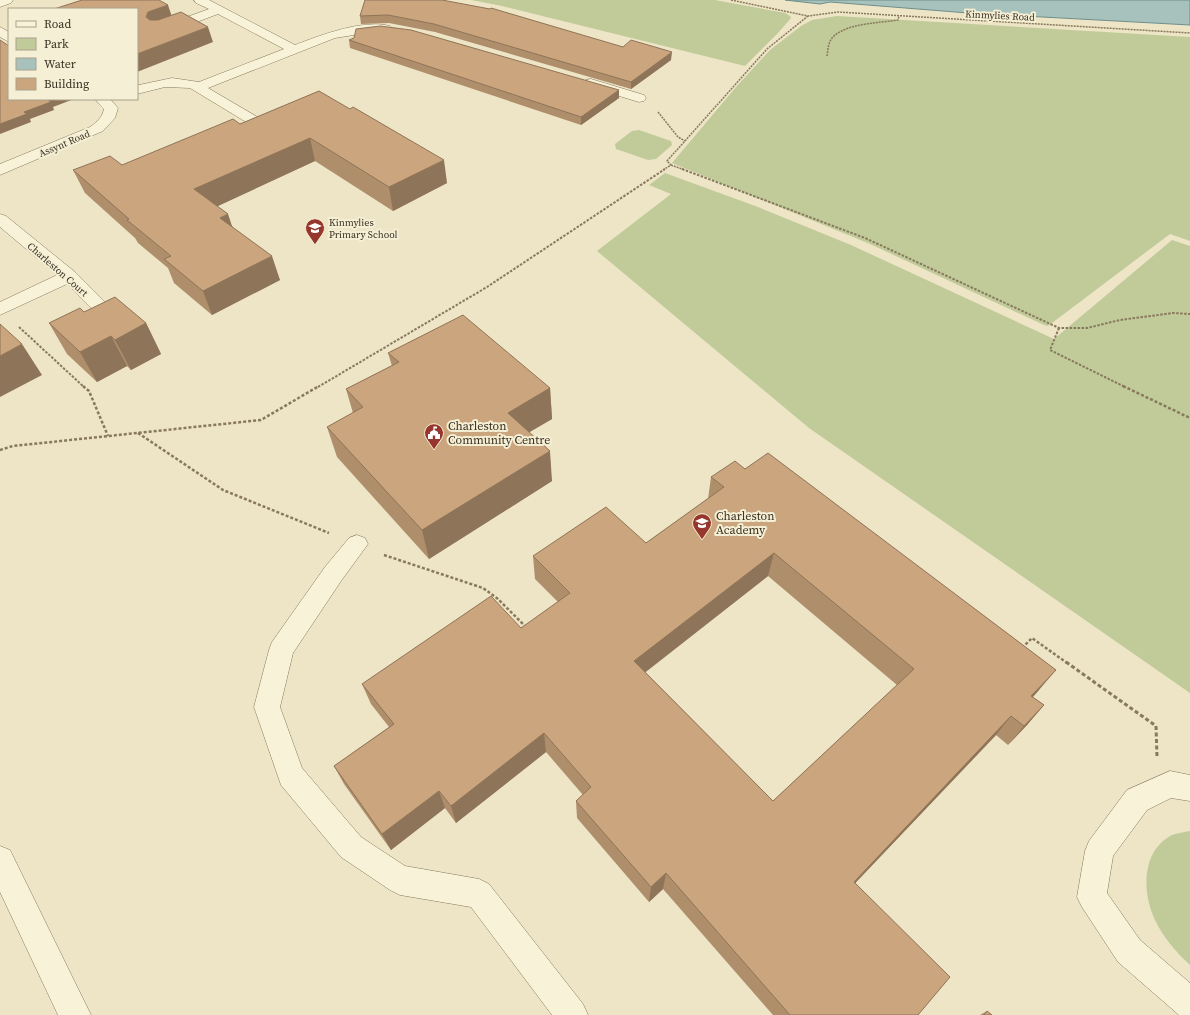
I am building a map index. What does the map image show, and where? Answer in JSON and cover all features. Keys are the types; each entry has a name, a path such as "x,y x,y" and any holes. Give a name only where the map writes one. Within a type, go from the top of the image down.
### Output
{"street":[{"path":"0,3 7,0"},
{"path":"200,0 294,48"},
{"path":"159,31 219,10"},
{"path":"198,87 332,34 381,28 396,30"},
{"path":"579,80 639,98"},
{"path":"138,90 167,82 183,82 198,87 261,125"},
{"name":"Assynt Road","path":"0,170 95,130 103,124 110,115 110,108 107,100"},
{"name":"Charleston Court","path":"0,220 69,276 113,320"},
{"path":"0,309 69,276"},
{"path":"357,544 333,574 280,650 267,707 291,776 351,847 400,880 479,894 572,1015"},
{"path":"1190,788 1170,784 1137,800 1099,851 1092,897 1129,951 1190,1004"},
{"path":"0,860 75,1015"}],"path":[{"path":"731,0 808,16"},
{"name":"Kinmylies Road","path":"808,16 838,12 1190,33"},
{"path":"808,16 767,49 667,161 671,165 865,238 1059,328 1087,328 1120,320 1173,313 1190,314"},
{"path":"827,56 829,43 833,37 839,33 861,26 898,20 899,16"},
{"path":"639,98 651,103 678,137 685,140"},
{"path":"0,450 13,446 261,420 487,287 671,165"},
{"path":"17,325 89,391 108,436"},
{"path":"1059,328 1050,350 1190,418"},
{"path":"1016,654 1032,638 1156,726 1158,789"}],"green space":[{"path":"471,0 715,0 785,13 791,18 745,66 502,6"},
{"path":"837,16 1190,37 1190,241 1170,234 1048,326 870,244 672,163 736,87 770,50 801,26 812,20"},
{"path":"639,130 671,141 672,145 656,159 648,160 616,149 615,144 632,131"},
{"path":"665,173 758,207 851,245 1054,339 1172,240 1190,246 1190,693 809,428 597,251 671,194 649,185"},
{"path":"1190,831 1190,965 1170,944 1158,926 1151,909 1146,885 1147,873 1154,851 1162,842 1172,835"}],"water":[{"path":"785,0 1190,0 1190,25 968,13 830,2 820,4"}],"building":[{"path":"82,0 159,0 168,5 148,12 146,17 150,20 158,20 181,12 208,27 138,54 138,8 57,8"},
{"path":"365,0 442,0 491,8 623,47 631,40 672,52 631,82 434,24 388,15 360,16"},
{"path":"380,26 411,30 619,90 581,117 349,40 354,38 356,29"},
{"path":"0,40 8,45 8,100 48,100 51,102 24,112 27,114 0,124"},
{"path":"319,91 350,109 353,107 444,160 389,187 310,138 194,189 228,214 220,218 272,256 203,291 164,259 171,256 127,220 129,219 73,170 110,156 122,165 233,119 240,124"},
{"path":"115,297 146,323 115,340 111,336 80,352 49,323 80,308 84,312"},
{"name":"Charleston Community Centre","path":"463,315 550,388 508,413 550,451 422,530 327,427 363,407 346,389 399,362 388,353"},
{"path":"0,324 22,344 0,356"},
{"path":"768,453 1056,670 1031,696 1044,705 1024,726 1011,716 854,882 950,977 918,1015 790,1015 666,873 651,887 576,801 591,787 544,733 451,806 439,791 382,834 334,766 394,724 362,684 491,596 521,628 570,593 533,556 606,507 646,543 724,487 711,477 735,461 745,469","holes":["774,553 914,669 773,801 634,661"]},
{"path":"987,1011 992,1015 984,1015"}],"place":[{"name":"Kinmylies Primary School","path":"315,245"},
{"name":"Charleston Community Centre","path":"434,450"},
{"name":"Charleston Academy","path":"702,540"}]}
